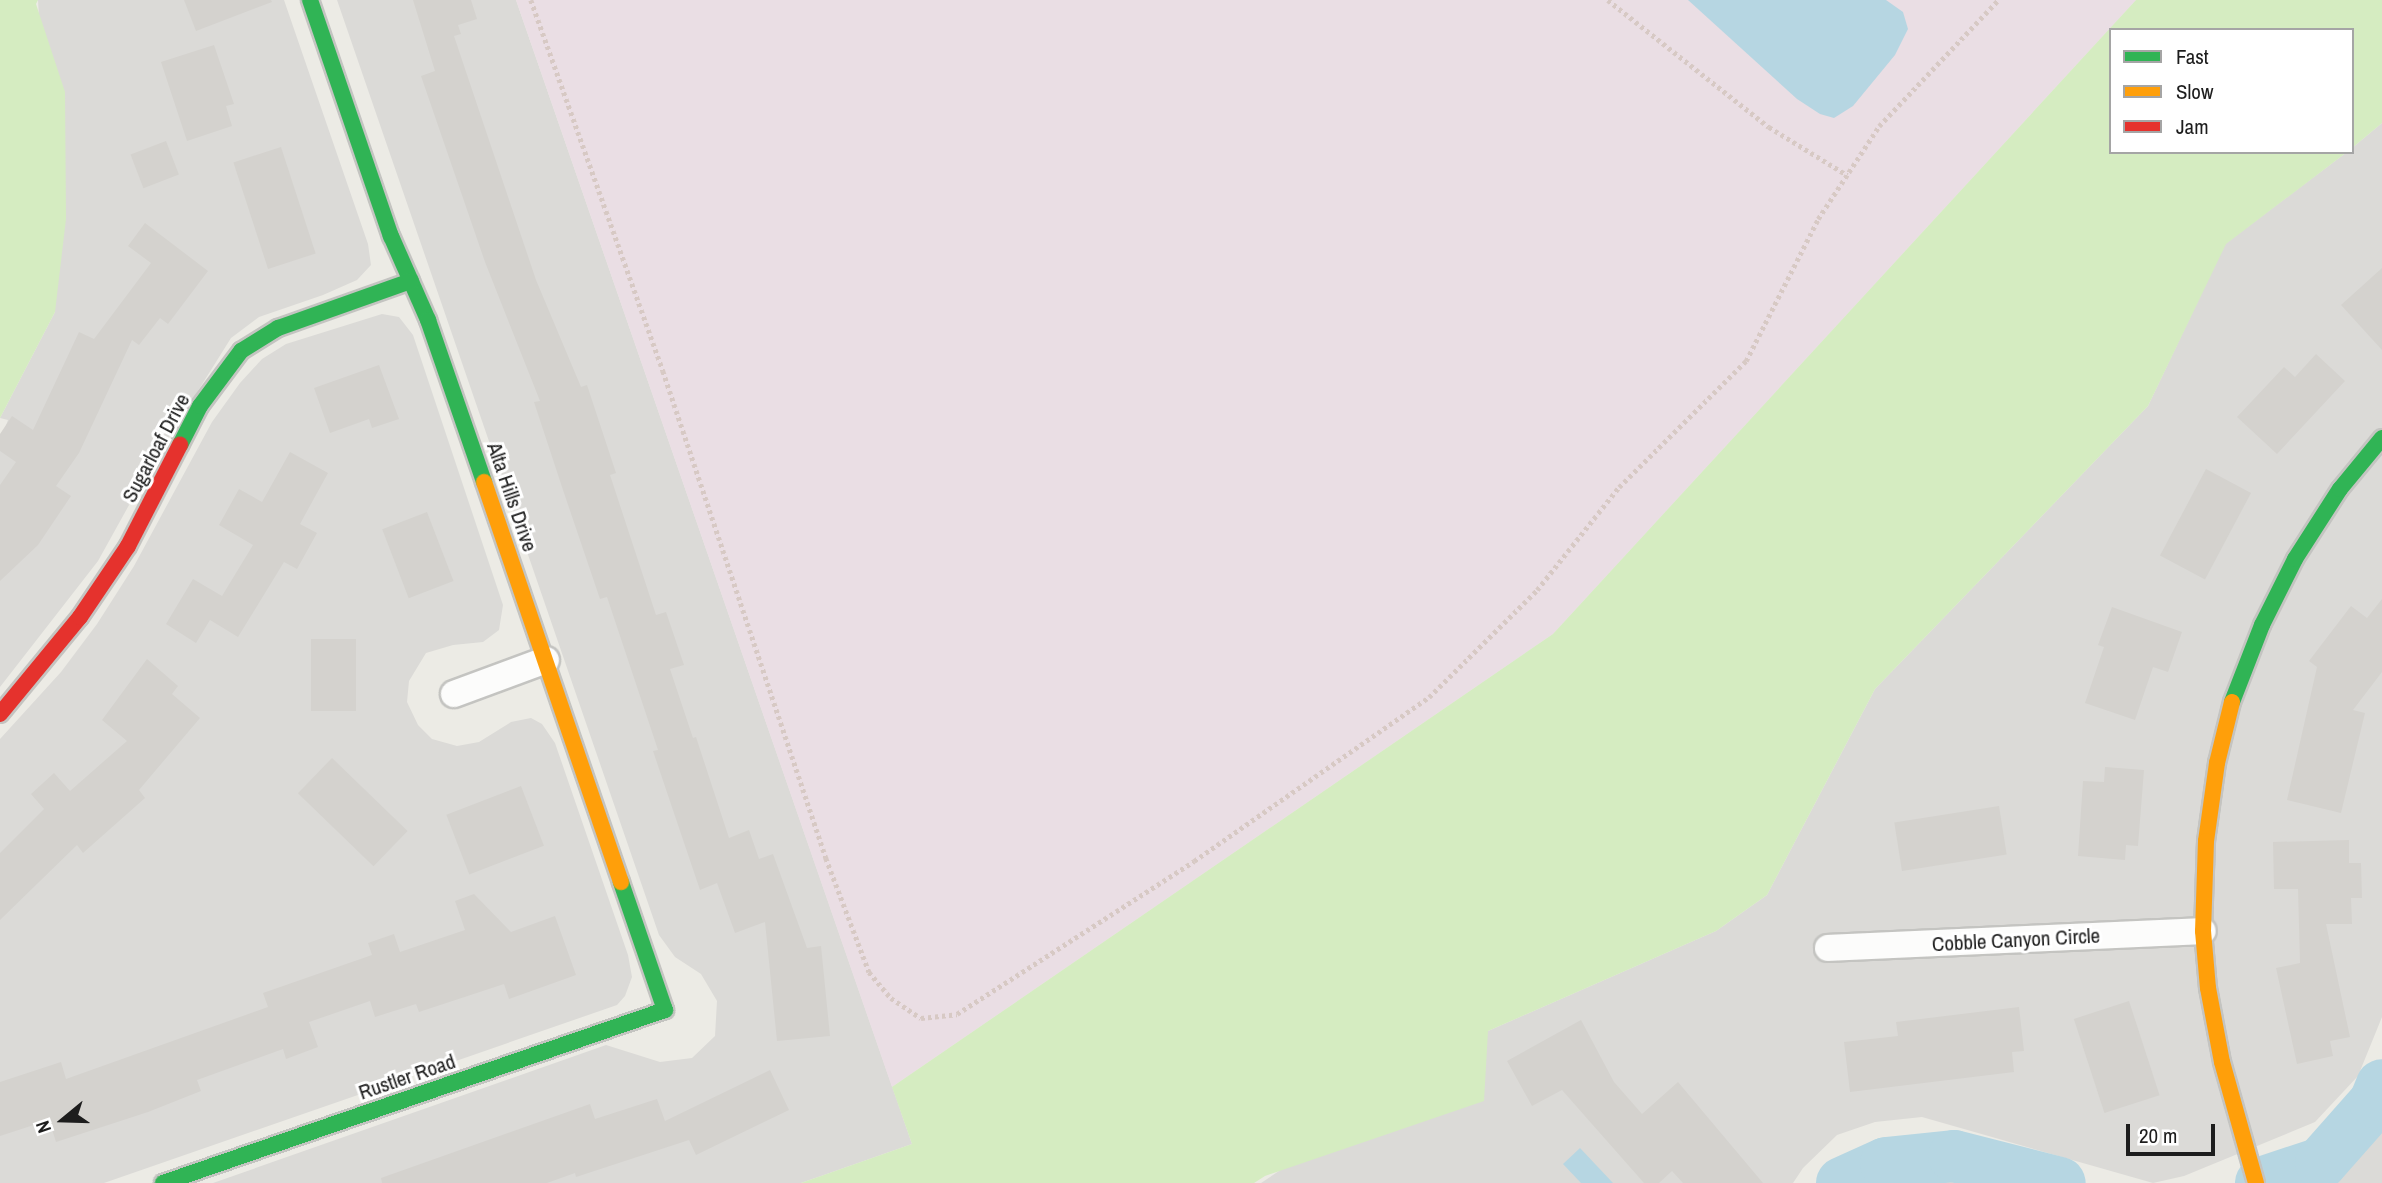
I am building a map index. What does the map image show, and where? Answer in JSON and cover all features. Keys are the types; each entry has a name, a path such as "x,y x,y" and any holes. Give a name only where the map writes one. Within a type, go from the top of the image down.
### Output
{"street":[{"name":"Alta Hills Drive","path":"310,0 391,236 428,320 665,1010"},
{"name":"Sugarloaf Drive","path":"0,714 32,679 80,617 128,546 200,406 219,377 242,351 278,328 411,281"},
{"path":"2256,1183 2241,1136 2208,988 2203,931 2206,841 2217,763 2232,701 2262,625 2295,559 2340,489 2382,438"},
{"path":"454,694 546,660"},
{"name":"Cobble Canyon Circle","path":"1828,948 2203,931"},
{"name":"Rustler Road","path":"163,1183 665,1010"}],"path":[{"path":"531,0 663,371 826,858 869,972 891,998 921,1018 957,1014 1194,861 1429,697 1537,590 1619,487 1746,361 1818,219 1879,126 1998,0"},
{"path":"1608,0 1769,127 1847,175"}],"shaded area":[{"path":"38,0 284,0 368,244 371,265 357,280 259,317 231,338 149,469 98,561 0,687 0,442 8,420 0,418 55,312"},
{"path":"337,0 516,0 912,1144 801,1183 213,1183 606,1045 660,1062 692,1058 715,1036 717,1001 701,974 675,957 659,935"},
{"path":"516,0 2136,0 1553,634 892,1087"},
{"path":"2382,123 2382,1017 2358,1076 2315,1122 2184,1176 2153,1183 1922,1117 1875,1122 1837,1135 1803,1168 1793,1183 1261,1183 1488,1031 1716,931 1767,895 1875,689 2148,406 2225,244 2344,154 2354,154 2354,146"},
{"path":"382,314 399,317 413,335 503,605 499,630 483,642 453,645 426,653 409,681 407,702 418,725 432,739 457,746 479,742 511,722 531,718 542,724 555,743 628,955 632,977 625,996 617,1005 104,1183 0,1183 0,739 61,672 97,624 134,566 212,422 240,383 262,359 286,344"},
{"path":"2382,1120 2382,1183 2311,1183 2336,1171"},
{"path":"1948,1174 1983,1183 1895,1183 1911,1177"}],"green space":[{"path":"0,0 38,0 36,4 65,92 66,219 55,312 0,418"},
{"path":"2136,0 2382,0 2382,123 2354,146 2354,28 2110,28"},
{"path":"2109,29 2109,154 2344,154 2226,244 2148,406 1875,689 1767,895 1716,931 1488,1031 1484,1101 1265,1176 1254,1183 801,1183 912,1144 892,1087 1553,634"}],"water":[{"path":"1688,0 1886,0 1903,12 1908,29 1895,55 1853,106 1834,118 1820,114 1797,99"},
{"path":"1580,1148 1613,1183 1581,1183 1563,1164"}],"building":[{"path":"184,0 271,0 272,2 196,31"},
{"path":"413,0 471,0 477,19 458,25 461,34 454,36 536,280 581,387 587,385 616,473 610,475 656,615 666,612 684,665 670,669 693,738 696,737 729,838 749,830 759,859 773,854 807,948 821,946 830,1036 777,1041 765,922 735,933 717,883 700,890 653,751 658,750 607,597 600,599 534,402 540,401 485,262 421,76 435,71"},
{"path":"214,45 234,104 226,106 232,126 187,141 161,62"},
{"path":"166,141 179,175 143,188 131,155"},
{"path":"281,147 316,254 268,269 233,162"},
{"path":"145,223 208,271 168,324 160,318 139,345 132,340 79,453 56,486 71,496 38,545 0,581 0,485 16,462 0,451 0,434 12,416 33,430 79,332 94,339 151,263 128,246"},
{"path":"2382,268 2382,350 2341,305"},
{"path":"2316,354 2345,381 2277,454 2237,417 2284,367 2295,377"},
{"path":"379,365 399,419 372,428 369,419 330,433 314,388"},
{"path":"290,452 328,473 300,524 317,533 297,569 284,562 238,637 210,620 196,643 166,624 193,579 222,596 253,545 219,525 239,489 262,502"},
{"path":"2206,469 2251,493 2205,579 2160,556"},
{"path":"427,512 454,581 409,598 382,529"},
{"path":"2382,599 2382,672 2353,710 2365,713 2341,813 2287,800 2317,667 2309,661 2351,606 2367,618"},
{"path":"2112,607 2182,632 2168,672 2153,667 2135,720 2085,703 2104,647 2098,645"},
{"path":"311,639 356,639 356,711 311,711"},
{"path":"147,659 178,686 172,694 200,718 139,790 145,798 83,853 77,845 0,920 0,853 44,809 31,794 54,773 70,791 127,741 102,720"},
{"path":"332,758 408,831 373,866 298,793"},
{"path":"2105,767 2144,770 2138,846 2126,845 2125,860 2078,856 2083,781 2104,782"},
{"path":"521,786 544,846 469,874 446,815"},
{"path":"1999,806 2007,854 1902,871 1894,823"},
{"path":"2349,840 2349,863 2361,863 2362,898 2351,898 2352,924 2326,924 2350,1037 2330,1041 2333,1056 2297,1064 2276,968 2300,963 2298,889 2274,889 2273,842"},
{"path":"474,894 511,932 555,916 576,975 509,999 504,984 419,1012 416,1004 375,1017 370,1001 309,1022 318,1047 286,1059 283,1049 197,1080 201,1091 148,1112 56,1142 49,1120 0,1136 0,1082 61,1062 66,1079 268,1007 263,993 372,955 368,943 394,934 400,952 465,930 455,901"},
{"path":"2129,1001 2160,1095 2104,1113 2074,1019"},
{"path":"2019,1007 2024,1051 2012,1052 2014,1072 1850,1092 1844,1042 1898,1036 1896,1022"},
{"path":"1581,1020 1614,1082 1642,1114 1678,1082 1763,1183 1683,1183 1672,1171 1659,1183 1644,1183 1562,1090 1532,1106 1507,1061"},
{"path":"770,1070 789,1110 696,1155 689,1140 576,1177 575,1173 547,1183 382,1183 381,1178 590,1104 595,1119 657,1099 665,1121"}],"waterway":[{"path":"2261,1183 2321,1163 2375,1102 2382,1085"},
{"path":"1842,1183 1886,1163 1954,1156 2060,1183"}],"traffic: fast":[{"path":"310,0 391,236 428,320 484,482"},
{"path":"180,445 200,406 241,351 278,328 411,281"},
{"path":"2232,702 2262,625 2295,559 2340,489 2382,438"},
{"path":"163,1183 665,1010 621,882"}],"traffic: slow":[{"path":"484,482 621,882"},
{"path":"2232,702 2217,763 2206,841 2203,931 2208,988 2222,1062 2256,1183"}],"traffic: jam":[{"path":"0,714 80,617 128,546 180,445"}]}
